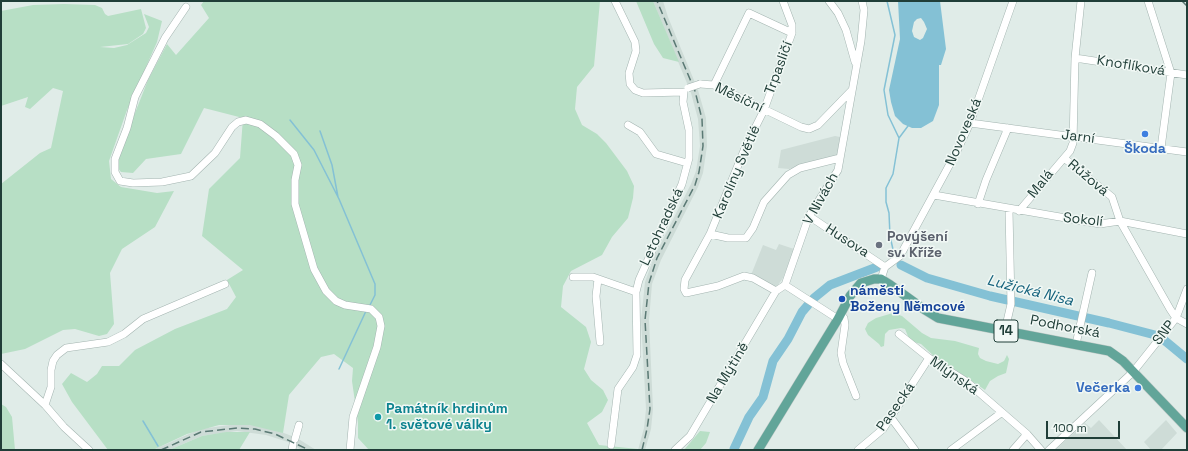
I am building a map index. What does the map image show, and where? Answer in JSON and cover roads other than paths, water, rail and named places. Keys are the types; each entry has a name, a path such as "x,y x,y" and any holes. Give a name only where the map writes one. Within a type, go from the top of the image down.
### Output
{"main road":[{"path":"758,450 839,317 850,296 861,283 867,280 881,279"},
{"name":"Podhorská","path":"881,279 924,310 938,318 1109,351 1134,372 1187,428"}],"street":[{"name":"Měsíční","path":"615,1 635,42 636,51 630,73 630,84 635,90 644,93 686,90 700,84 714,85 764,110 801,127 809,129 818,125 851,91"},
{"path":"783,1 792,25 792,33"},
{"path":"829,1 838,13 846,30 855,64"},
{"name":"V Nivách","path":"785,285 809,216 838,170 855,64 861,41 864,10 862,1"},
{"name":"Novoveská","path":"885,267 900,256 934,195 970,123 1013,1"},
{"name":"Růžová","path":"1081,1 1075,58 1073,137 1070,151 1064,158 1109,194 1120,221 1176,318"},
{"path":"1148,1 1171,73 1161,148"},
{"path":"186,7 165,38 135,97 127,128 115,159 115,172 120,180 133,183 162,182 191,176 215,153 238,122 246,120 260,124 276,136 294,154 298,165 295,180 295,204 314,269 326,291 336,301 345,305 370,309 379,317 381,326 377,347 353,417 350,450"},
{"name":"Trpasličí","path":"714,85 749,13 792,33 764,110"},
{"name":"Knoflíková","path":"1075,58 1187,75"},
{"name":"Letohradská","path":"611,445 618,389 633,367 638,355 636,292 646,262 682,184 687,163 689,130 683,102 686,90"},
{"name":"Karolíny Světlé","path":"764,110 745,148 710,234 685,280 684,289 686,293 718,286 744,276 753,278 776,291"},
{"name":"Jarní","path":"970,123 1187,152"},
{"path":"628,125 640,132 656,154 687,163"},
{"path":"978,204 986,180 1008,128"},
{"path":"710,234 728,238 746,238 753,228 764,202 788,175 800,168 840,158"},
{"name":"Malá","path":"1019,211 1064,158"},
{"name":"Sokolí","path":"934,195 1009,210 1100,224 1120,221 1187,234"},
{"path":"1005,330 1010,300 1009,210"},
{"name":"Husova","path":"809,216 885,267"},
{"path":"881,279 885,267"},
{"path":"1076,344 1092,273"},
{"path":"573,277 593,277 636,292"},
{"path":"598,279 596,296 600,342"},
{"path":"45,404 51,387 51,370 53,361 66,348 108,342 124,334 143,319 225,284"},
{"path":"785,285 839,317 844,318 845,324 841,353 843,364 856,396"},
{"name":"Na Mýtině","path":"675,450 690,436 776,291 785,285"},
{"name":"SNP","path":"1049,450 1134,372 1176,318 1187,289"},
{"path":"1176,318 1187,324"},
{"name":"Mlýnská","path":"899,334 928,358 967,382 1026,434 1041,450"},
{"name":"Pasecká","path":"858,450 884,429 928,358"},
{"path":"1,364 45,404 64,426 89,450"},
{"path":"951,450 1001,413"},
{"path":"892,418 914,450"},
{"path":"293,444 299,425"},
{"path":"1013,450 1026,434"}],"water":[{"path":"898,1 940,1 946,49 941,65 939,65 939,105 933,121 921,128 912,128 903,124 895,116 891,102 889,90 900,39","holes":["921,18 927,29 923,38 920,40 914,37 912,31 914,22 917,19"]}],"waterway":[{"path":"887,1 895,35 884,90 888,115 899,138 893,174 886,188 890,236 894,254"},
{"path":"290,120 314,150 339,199 375,284 375,295 369,307"},
{"path":"899,138 908,126"},
{"path":"320,131 332,165 338,197"},
{"name":"Lužická Nisa","path":"901,265 927,278 990,296 1155,335"},
{"name":"Lužická Nisa","path":"814,298 830,285 877,267"},
{"name":"Lužická Nisa","path":"734,449 749,417 763,397 773,361 788,339 802,312 808,305"},
{"path":"339,369 366,311"},
{"name":"Lužická Nisa","path":"1164,340 1187,359"},
{"path":"143,421 158,446"}],"railway":[{"path":"642,450 650,409 645,320 649,283 657,258 695,185 699,172 703,146 702,119 695,91 657,1"},
{"path":"1182,1 1187,6"},
{"path":"161,450 201,432 237,428 255,429 275,434 309,450"}],"place":[{"name":"Škoda","path":"1145,134"},
{"name":"Povýšení sv. Kříže","path":"879,245"},
{"name":"náměstí Boženy Němcové","path":"842,299"},
{"name":"Večerka","path":"1138,388"},
{"name":"Památník hrdinům 1. světové války","path":"378,417"}]}
